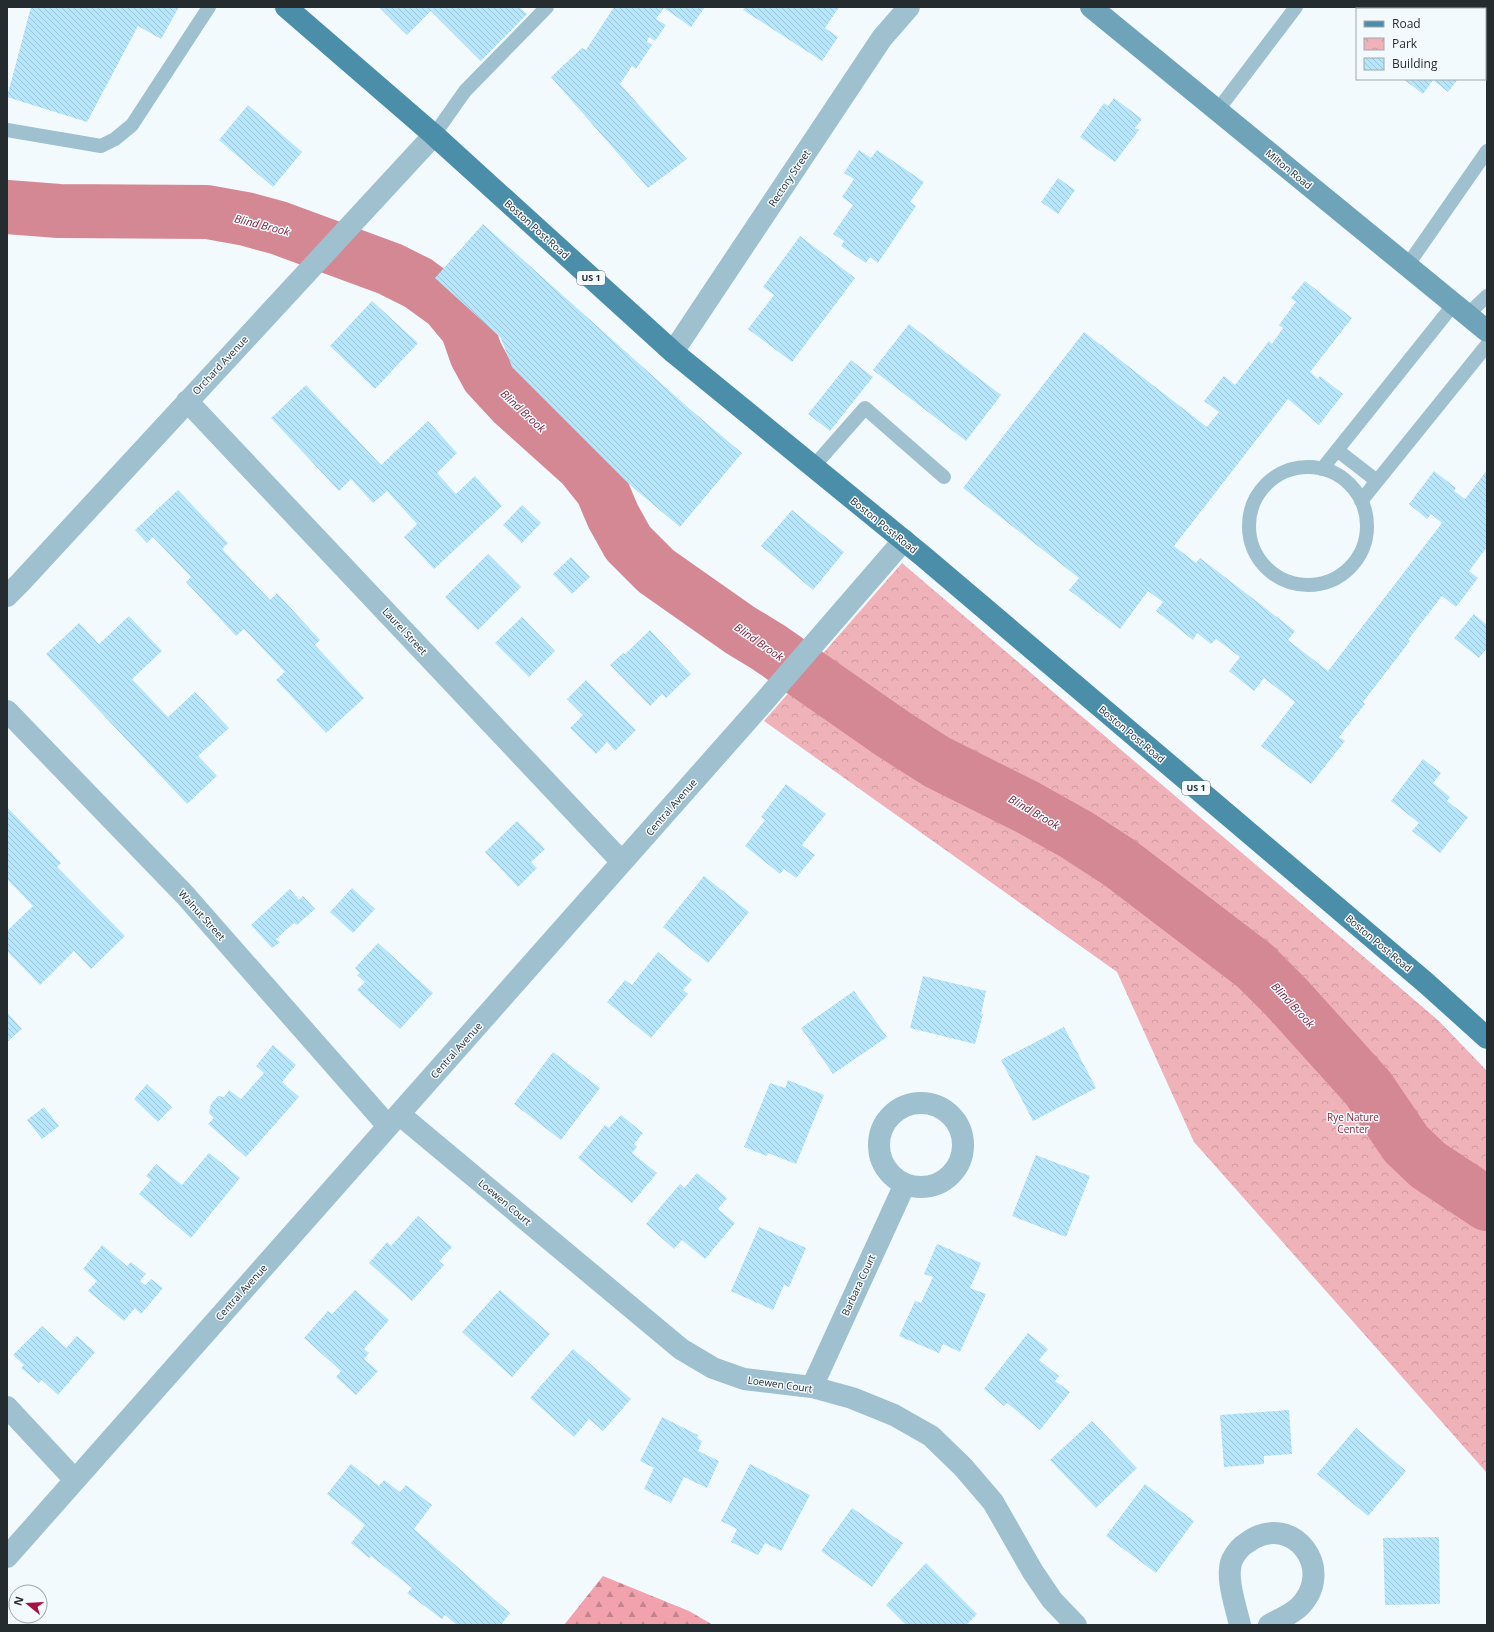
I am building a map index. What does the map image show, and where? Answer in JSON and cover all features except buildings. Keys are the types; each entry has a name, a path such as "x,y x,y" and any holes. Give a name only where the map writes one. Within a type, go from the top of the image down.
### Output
{"main road":[{"name":"Boston Post Road","path":"286,7 434,135 673,352 904,540 1414,973 1487,1038"}],"street":[{"name":"Rectory Street","path":"673,352 882,38 909,7"},
{"name":"Milton Road","path":"1091,7 1487,331"},
{"name":"Orchard Avenue","path":"7,596 434,135"},
{"name":"Laurel Street","path":"187,401 622,862"},
{"name":"Central Avenue","path":"7,1557 774,690 904,540"},
{"name":"Walnut Street","path":"7,711 185,895 394,1120"},
{"name":"Loewen Court","path":"394,1120 681,1349 713,1368 744,1379 812,1387 852,1398 894,1415 931,1436 964,1467 993,1502 1033,1572 1052,1600 1076,1625"},
{"name":"Barbara Court","path":"812,1387 905,1184"},
{"path":"7,1407 75,1480"},
{"path":"1240,1625 1230,1579 1232,1560 1241,1547 1256,1536 1270,1532 1282,1534 1295,1539 1308,1553 1314,1566 1314,1580 1309,1595 1297,1609 1269,1625"}],"lane":[{"path":"7,130 101,146 115,140 132,125 209,7"},
{"path":"434,135 465,91 547,7"},
{"path":"1217,111 1296,7"},
{"path":"1407,266 1487,151"},
{"path":"1322,469 1337,450 1461,310 1487,296"},
{"path":"1361,500 1487,345"},
{"path":"813,467 865,408 944,477"},
{"path":"1337,450 1377,481"},
{"path":"1307,467 1327,469 1344,479 1358,493 1361,500 1366,510 1368,530 1363,548 1354,565 1339,578 1321,585 1302,586 1283,581 1267,570 1255,554 1249,535 1250,515 1257,496 1270,480 1287,471 1307,467"}],"green space":[{"name":"Rye Nature Center","path":"902,563 1439,1021 1487,1071 1487,1473 1194,1142 1117,972 764,721"},
{"path":"603,1576 689,1611 713,1625 564,1625"}],"waterway":[{"name":"Blind Brook","path":"7,207 59,211 207,212 246,219 279,228 390,269 418,283 447,304 467,328 476,354 488,376 513,403 582,465 602,490 613,516 628,543 656,571 893,734 937,762 1027,807 1077,835 1120,863 1255,966 1286,997 1368,1088 1406,1144 1428,1165 1487,1204"}]}
